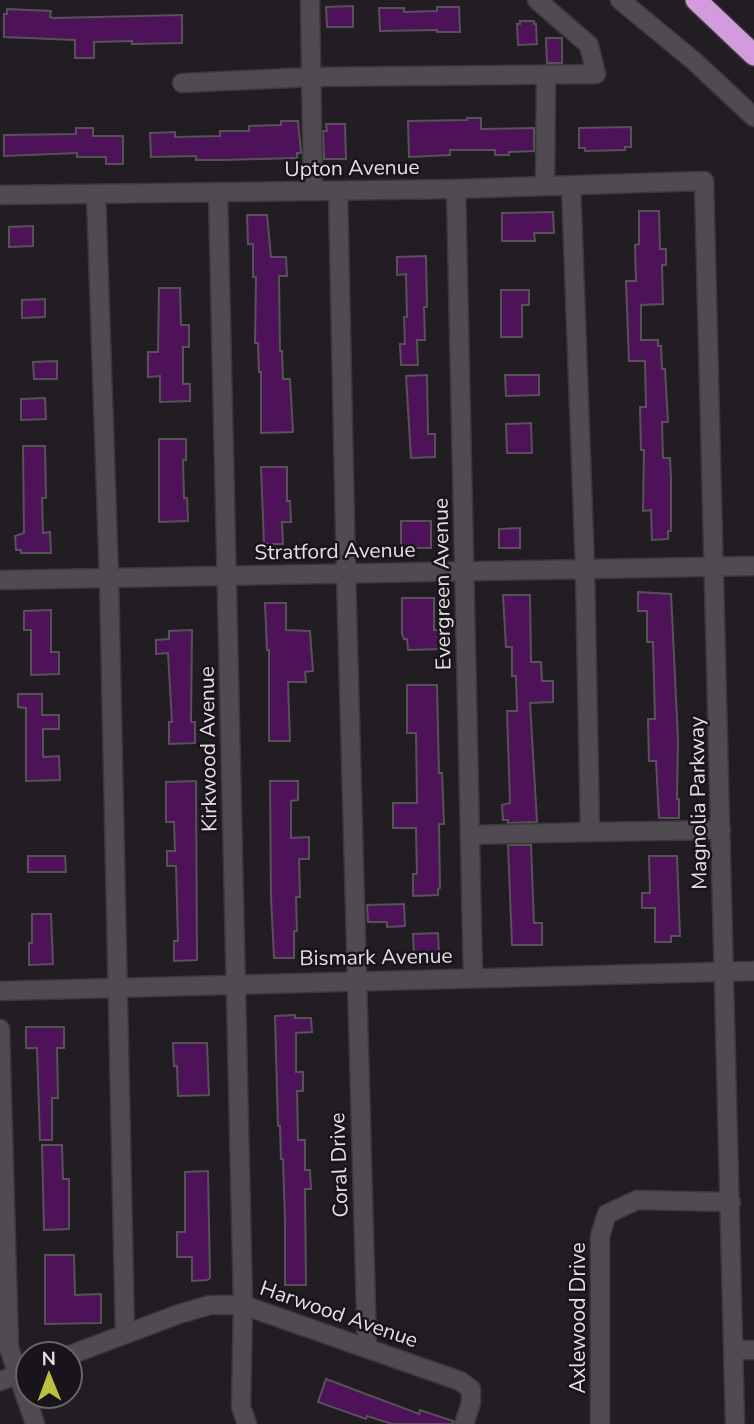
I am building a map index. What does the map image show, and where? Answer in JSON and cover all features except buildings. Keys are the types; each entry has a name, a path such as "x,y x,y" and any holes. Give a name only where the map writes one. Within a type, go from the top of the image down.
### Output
{"highway":[{"path":"696,0 754,55"}],"street":[{"path":"310,0 313,191"},
{"path":"182,83 311,77 596,74 589,45 537,0"},
{"path":"621,0 694,61 754,117"},
{"path":"545,75 545,186"},
{"name":"Upton Avenue","path":"0,195 456,189 704,181"},
{"name":"Magnolia Parkway","path":"704,181 736,1424"},
{"path":"571,186 585,569 590,832"},
{"name":"Evergreen Avenue","path":"456,189 473,978"},
{"name":"Coral Drive","path":"338,191 367,1348"},
{"name":"Kirkwood Avenue","path":"218,192 243,1305 241,1407 247,1424"},
{"path":"96,194 109,578 125,1334"},
{"name":"Stratford Avenue","path":"0,580 754,566"},
{"path":"470,835 721,830"},
{"name":"Bismark Avenue","path":"0,990 754,971"},
{"path":"0,1029 9,1348 14,1357"},
{"name":"Axlewood Drive","path":"600,1424 600,1236 607,1214 637,1200 732,1202"},
{"name":"Harwood Avenue","path":"84,1350 210,1305 243,1305 460,1381 471,1389 471,1403 464,1424"},
{"path":"734,1350 754,1350"}]}
